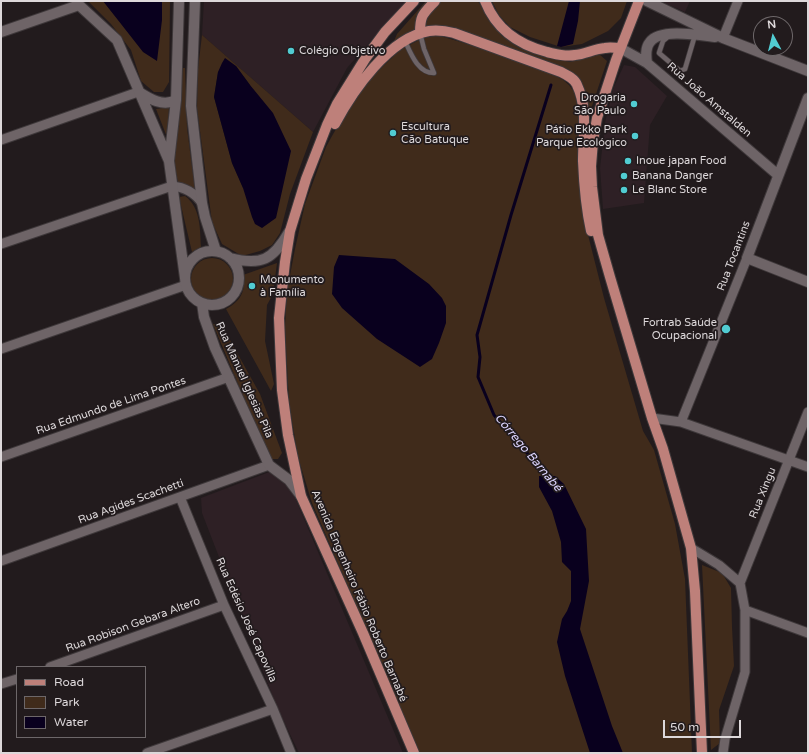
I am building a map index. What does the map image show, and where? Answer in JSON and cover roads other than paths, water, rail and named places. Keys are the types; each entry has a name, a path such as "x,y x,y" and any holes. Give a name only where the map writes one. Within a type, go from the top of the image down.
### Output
{"main road":[{"name":"Avenida Engenheiro Fábio Roberto Barnabé","path":"414,1 385,32 365,59 337,104 298,202 290,231 280,311 282,390 288,435 302,496 414,753"},
{"path":"420,33 422,14 435,1"},
{"path":"485,1 493,16 503,29 522,44 538,50 563,56 574,56 605,48 620,48"},
{"path":"639,1 620,48 597,118 591,166 592,187 600,242 652,418 663,449 691,548 695,591 702,753"},
{"path":"320,145 366,76 395,48 405,40 420,33 430,31 454,33 561,72 577,83 584,109 583,163 587,212 592,232 600,242"}],"street":[{"path":"178,1 176,100 169,161 186,281 189,292 195,298 202,303 214,305 225,302 234,294 239,282 238,270 230,258 221,252 216,251 206,252 196,256 186,270 186,281"},
{"path":"194,1 191,106 202,202 205,217 216,251"},
{"path":"647,1 723,38 808,71"},
{"path":"723,38 738,1"},
{"path":"1,32 77,3 117,40 138,92 169,161"},
{"path":"646,63 646,50 650,41 660,35 695,35 723,38"},
{"name":"Rua João Amstalden","path":"620,48 646,63 778,175"},
{"path":"138,92 150,100 171,103 176,100"},
{"path":"1,140 138,92"},
{"name":"Rua Tocantins","path":"681,422 747,258 808,98"},
{"path":"1,244 172,186 181,187 188,190 195,194 202,202"},
{"path":"230,258 252,262 268,257 280,247 290,231"},
{"path":"747,258 808,282"},
{"path":"1,349 186,281"},
{"name":"Rua Manuel Iglesias Pila","path":"202,303 204,317 215,348 269,465"},
{"name":"Rua Edmundo de Lima Pontes","path":"1,457 229,377"},
{"name":"Rua Xingu","path":"740,583 808,412"},
{"path":"652,418 681,422 808,467"},
{"path":"269,465 289,480 302,496"},
{"name":"Rua Agides Scachetti","path":"1,561 269,465"},
{"name":"Rua Edésio José Capovilla","path":"180,498 224,605 273,709 290,753"},
{"path":"691,548 719,565 740,583 745,610 745,672 725,739 724,753"},
{"name":"Rua Robison Gebara Altero","path":"53,666 224,605"},
{"path":"745,610 808,633"},
{"path":"1,684 16,679"},
{"path":"147,753 273,709"}],"lane":[{"path":"405,40 413,58 423,69 430,73 434,73 426,55 420,33"},
{"path":"672,34 662,41 659,53 680,71 685,70 695,35"}],"water":[{"path":"103,1 162,1 162,20 157,61 143,52"},
{"path":"569,1 580,1 578,21 573,44 561,47 557,46"},
{"path":"225,58 236,66 273,113 291,151 276,218 262,228 255,224 243,188 232,163 214,97 218,72"},
{"path":"339,255 395,259 429,284 442,298 446,306 446,323 432,359 420,367 377,339 342,308 332,294 334,267"},
{"path":"539,476 555,476 564,484 586,529 589,581 580,629 612,726 623,753 590,753 565,676 557,642 562,619 571,601 571,571 562,562 561,542 552,511 539,487"}],"waterway":[{"name":"Córrego Barnabé","path":"548,477 494,415 478,377 480,357 477,335 511,215 551,85"}],"place":[{"name":"Colégio Objetivo","path":"291,51"},
{"name":"Drogaria São Paulo","path":"634,104"},
{"name":"Escultura Cão Batuque","path":"393,133"},
{"name":"Pátio Ekko Park Parque Ecológico","path":"635,136"},
{"name":"Inoue japan Food","path":"628,161"},
{"name":"Banana Danger","path":"624,176"},
{"name":"Le Blanc Store","path":"624,190"},
{"name":"Monumento à Família","path":"252,286"},
{"name":"Fortrab Saúde Ocupacional","path":"726,329"}]}
